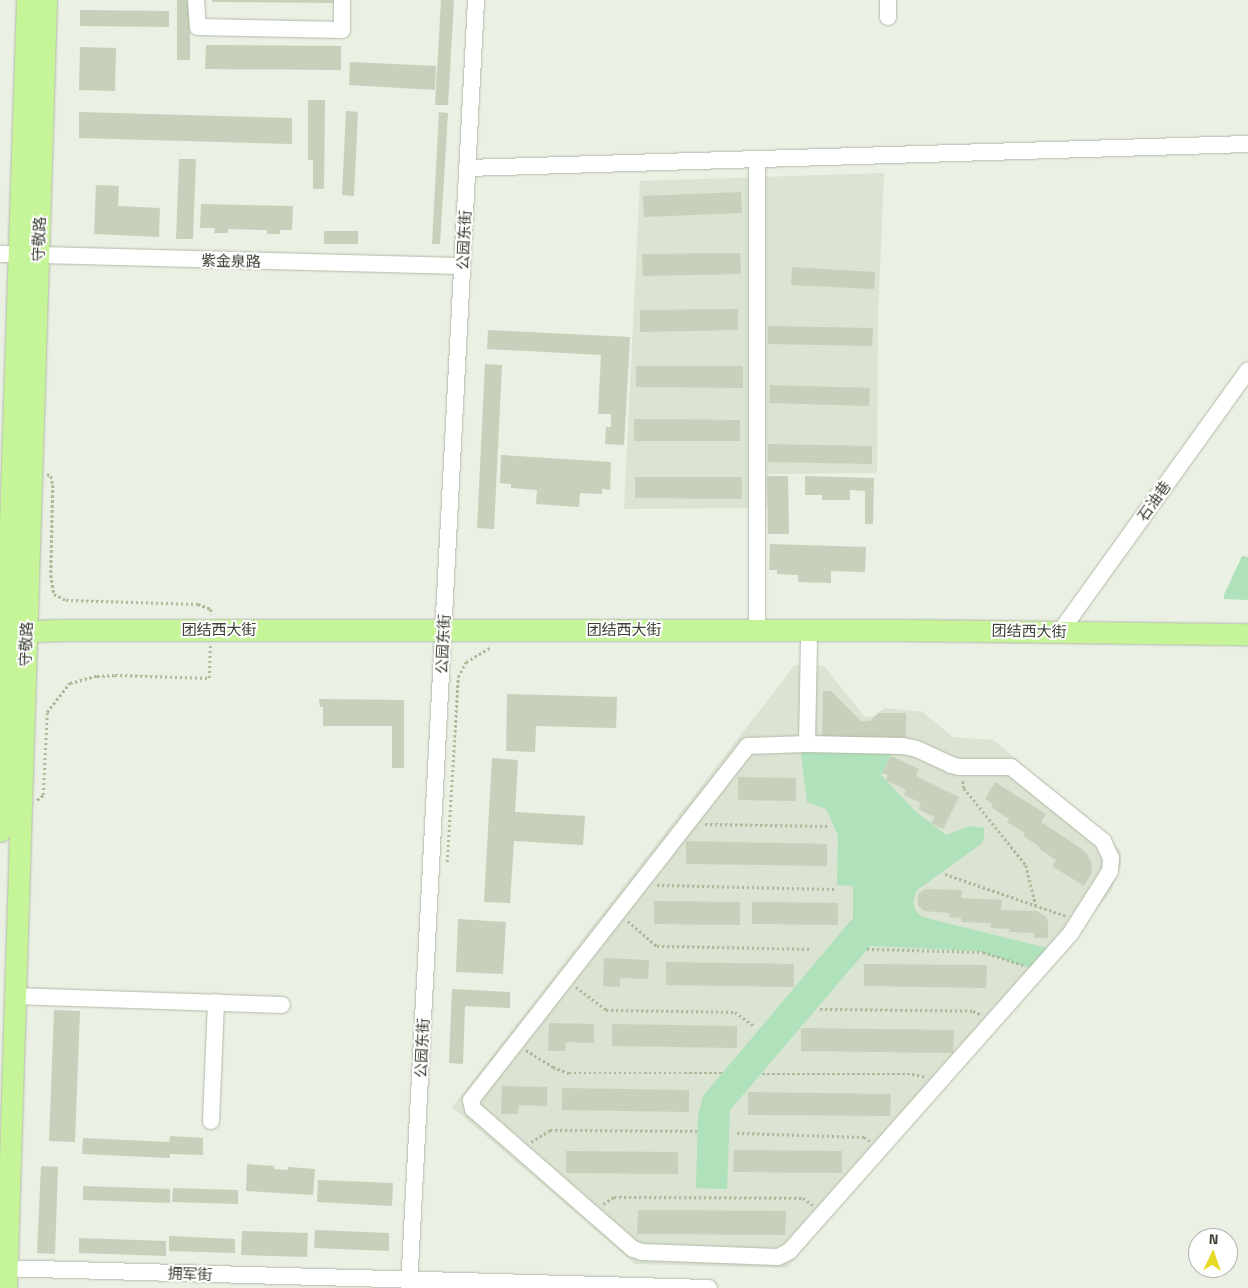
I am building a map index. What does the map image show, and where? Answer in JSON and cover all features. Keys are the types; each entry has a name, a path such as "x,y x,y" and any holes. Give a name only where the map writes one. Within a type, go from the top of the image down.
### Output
{"main road":[{"name":"守敬路","path":"0,831 11,638 19,255 27,0"},
{"name":"守敬路","path":"4,1275 21,800 11,638 31,466 19,255 46,0"},
{"name":"团结西大街","path":"11,638 443,637 757,630 1248,634"},
{"name":"团结西大街","path":"443,637 497,643 809,643 1248,647"}],"street":[{"path":"196,0 198,27 342,30 342,0"},
{"name":"公园东街","path":"409,1284 476,0"},
{"path":"888,0 888,17"},
{"path":"468,168 1248,144"},
{"path":"756,159 757,630"},
{"name":"紫金泉路","path":"19,255 462,266"},
{"name":"石油巷","path":"1060,632 1248,370"},
{"path":"807,744 809,643"},
{"path":"807,744 904,746 917,749 951,765 960,767 1003,766 1014,769 1103,841 1111,858 1110,871 1079,920 1039,970 790,1251 778,1256 642,1252 633,1248 591,1212 471,1105 475,1093 748,746 807,744"},
{"path":"14,996 282,1005"},
{"path":"211,1121 216,1002"},
{"name":"拥军街","path":"4,1275 409,1284 709,1288"}],"path":[{"path":"21,800 38,800 42,795 46,712 70,683 96,676 115,675 209,678 211,609 198,604 66,600 54,594 52,575 53,485 51,476 31,466"},
{"path":"446,868 458,677 466,662 497,643"},
{"path":"960,767 964,788 1026,866 1036,906"},
{"path":"686,824 828,826"},
{"path":"945,874 1079,920"},
{"path":"638,885 835,889"},
{"path":"618,911 657,946 812,949"},
{"path":"867,949 983,952 1039,970"},
{"path":"564,979 606,1010 735,1012 754,1026"},
{"path":"820,1009 973,1011 994,1021"},
{"path":"514,1043 562,1072 722,1073"},
{"path":"762,1074 912,1074 930,1078 938,1085"},
{"path":"520,1149 550,1130 697,1132"},
{"path":"737,1133 864,1137 880,1150"},
{"path":"591,1212 614,1197 803,1198 825,1212"}],"shaded area":[{"path":"884,173 878,315 877,473 768,474 767,508 624,509 640,181"},
{"path":"795,665 824,666 864,716 873,717 884,708 923,712 953,737 994,740 1121,851 1121,865 1111,892 787,1268 635,1264 452,1107"}],"green space":[{"path":"1242,556 1248,557 1248,600 1224,599 1224,595"},
{"path":"800,746 894,749 881,775 914,810 946,835 970,826 984,828 984,838 981,844 916,891 913,903 916,911 921,916 938,921 1051,949 1033,969 978,951 870,946 730,1110 727,1189 696,1188 698,1115 703,1096 853,918 853,886 837,885 838,835 826,809 807,802"}],"building":[{"path":"177,0 190,0 190,60 177,60"},
{"path":"212,0 338,0 338,3 212,2"},
{"path":"441,0 454,0 448,105 435,105"},
{"path":"80,10 169,11 169,27 80,26"},
{"path":"206,45 341,46 341,70 205,69"},
{"path":"80,47 116,48 115,91 79,90"},
{"path":"350,62 436,66 435,90 349,85"},
{"path":"308,100 325,100 324,189 313,189 313,160 308,160"},
{"path":"346,111 358,112 354,196 342,195"},
{"path":"79,112 292,118 292,144 79,138"},
{"path":"439,112 448,113 440,244 432,244"},
{"path":"179,159 196,159 193,239 176,239"},
{"path":"96,185 119,186 118,206 160,208 159,237 94,234"},
{"path":"741,192 742,213 644,217 643,196"},
{"path":"201,204 293,206 292,230 280,230 280,234 267,234 267,230 228,229 228,233 214,233 215,228 200,228"},
{"path":"324,231 358,231 358,244 324,244"},
{"path":"740,253 741,274 643,276 642,254"},
{"path":"792,267 875,272 874,289 791,285"},
{"path":"738,309 738,330 640,332 640,310"},
{"path":"768,326 873,328 872,346 768,344"},
{"path":"488,330 630,337 624,445 605,444 606,427 611,427 611,414 598,414 601,355 487,349"},
{"path":"485,364 502,365 494,529 477,528"},
{"path":"636,366 743,366 743,388 636,387"},
{"path":"770,385 870,388 869,406 769,403"},
{"path":"634,419 740,420 740,441 634,441"},
{"path":"768,444 872,446 872,464 768,462"},
{"path":"501,455 611,462 610,490 602,489 602,494 580,493 579,507 536,504 537,490 511,488 511,484 500,483"},
{"path":"767,476 788,476 789,534 768,534"},
{"path":"805,476 874,478 873,524 865,524 865,491 850,490 850,500 822,500 822,495 805,495"},
{"path":"635,477 742,477 742,499 635,498"},
{"path":"770,544 866,547 865,572 831,571 831,583 798,582 798,575 777,574 777,570 769,570"},
{"path":"823,691 831,691 861,721 870,721 879,713 906,713 906,738 822,737"},
{"path":"507,694 617,697 616,728 536,726 535,752 506,751"},
{"path":"319,699 404,700 404,768 392,768 392,726 323,726 323,707 320,707"},
{"path":"891,756 919,769 916,776 959,797 943,829 931,823 935,817 918,809 921,803 904,795 906,790 886,780 888,775 882,773"},
{"path":"492,758 518,760 515,812 585,816 583,845 514,841 510,903 484,902"},
{"path":"738,777 796,778 796,801 738,800"},
{"path":"995,782 1046,814 1041,822 1087,854 1091,862 1092,872 1084,886 1052,866 1056,860 1023,836 1025,833 1007,822 1009,819 991,807 993,804 985,799"},
{"path":"686,841 827,844 827,866 686,864"},
{"path":"925,889 962,890 961,898 1002,900 1001,910 1037,911 1046,917 1048,922 1048,938 1034,938 1034,933 1009,932 1010,929 991,928 991,923 961,922 961,918 949,917 949,913 924,911 918,905 918,894"},
{"path":"654,901 740,902 740,925 654,924"},
{"path":"752,902 838,903 838,925 752,924"},
{"path":"458,919 506,922 503,974 456,972"},
{"path":"604,958 649,960 648,979 620,978 620,987 603,986"},
{"path":"666,962 794,964 794,987 666,985"},
{"path":"864,964 987,965 986,988 864,986"},
{"path":"452,989 510,992 510,1008 465,1006 463,1064 449,1063"},
{"path":"54,1010 80,1011 75,1142 49,1141"},
{"path":"549,1023 594,1024 594,1043 566,1042 565,1051 548,1051"},
{"path":"612,1024 737,1026 737,1048 612,1046"},
{"path":"801,1028 954,1030 953,1053 801,1051"},
{"path":"502,1086 547,1087 547,1106 519,1105 518,1114 501,1114"},
{"path":"562,1088 689,1090 689,1112 562,1110"},
{"path":"748,1092 891,1094 890,1116 748,1115"},
{"path":"170,1136 203,1138 203,1155 170,1154 170,1158 82,1154 83,1138 169,1142"},
{"path":"734,1150 842,1151 842,1173 733,1172"},
{"path":"566,1151 678,1152 678,1174 566,1173"},
{"path":"247,1164 274,1166 274,1169 288,1170 288,1167 315,1169 313,1195 246,1191"},
{"path":"41,1166 58,1167 55,1254 37,1253"},
{"path":"318,1180 393,1183 392,1206 317,1202"},
{"path":"83,1186 170,1189 170,1203 83,1200"},
{"path":"173,1188 238,1190 238,1204 172,1202"},
{"path":"638,1210 786,1211 785,1235 637,1234"},
{"path":"315,1230 389,1233 389,1251 314,1248"},
{"path":"242,1231 308,1233 307,1257 241,1255"},
{"path":"169,1236 235,1239 235,1253 169,1251"},
{"path":"79,1238 166,1241 166,1256 79,1253"}]}
